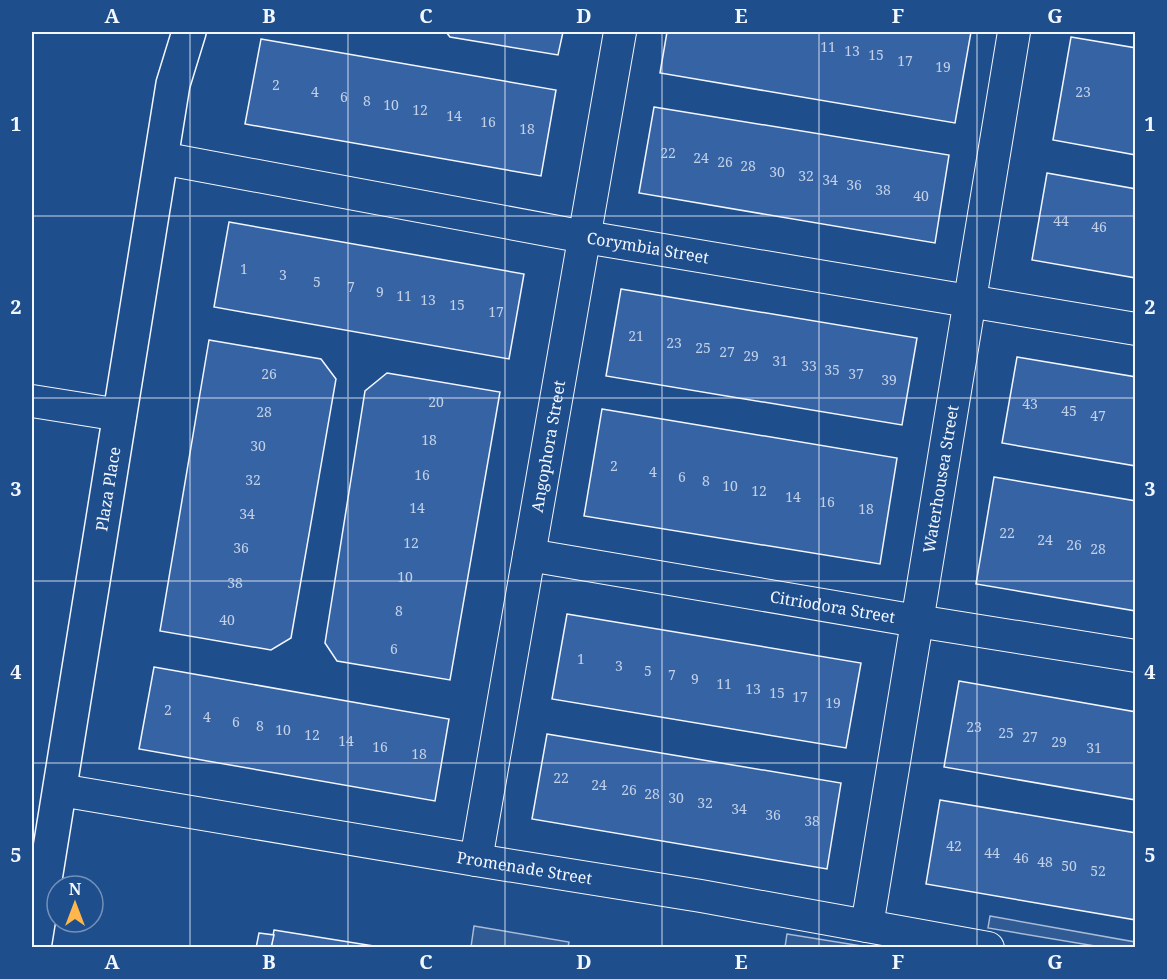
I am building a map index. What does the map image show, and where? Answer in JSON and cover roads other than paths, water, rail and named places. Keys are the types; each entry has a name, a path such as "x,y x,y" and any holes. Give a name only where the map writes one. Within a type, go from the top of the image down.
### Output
{"street":[{"name":"Plaza Place","path":"34,948 173,84 189,32"},
{"name":"Angophora Street","path":"476,860 621,32"},
{"name":"Waterhousea Street","path":"867,926 1014,32"},
{"name":"Corymbia Street","path":"161,158 585,237 969,303 1136,329"},
{"path":"32,402 120,415"},
{"name":"Citriodora Street","path":"529,555 1136,656"},
{"name":"Promenade Street","path":"60,790 701,896 988,948"}]}
